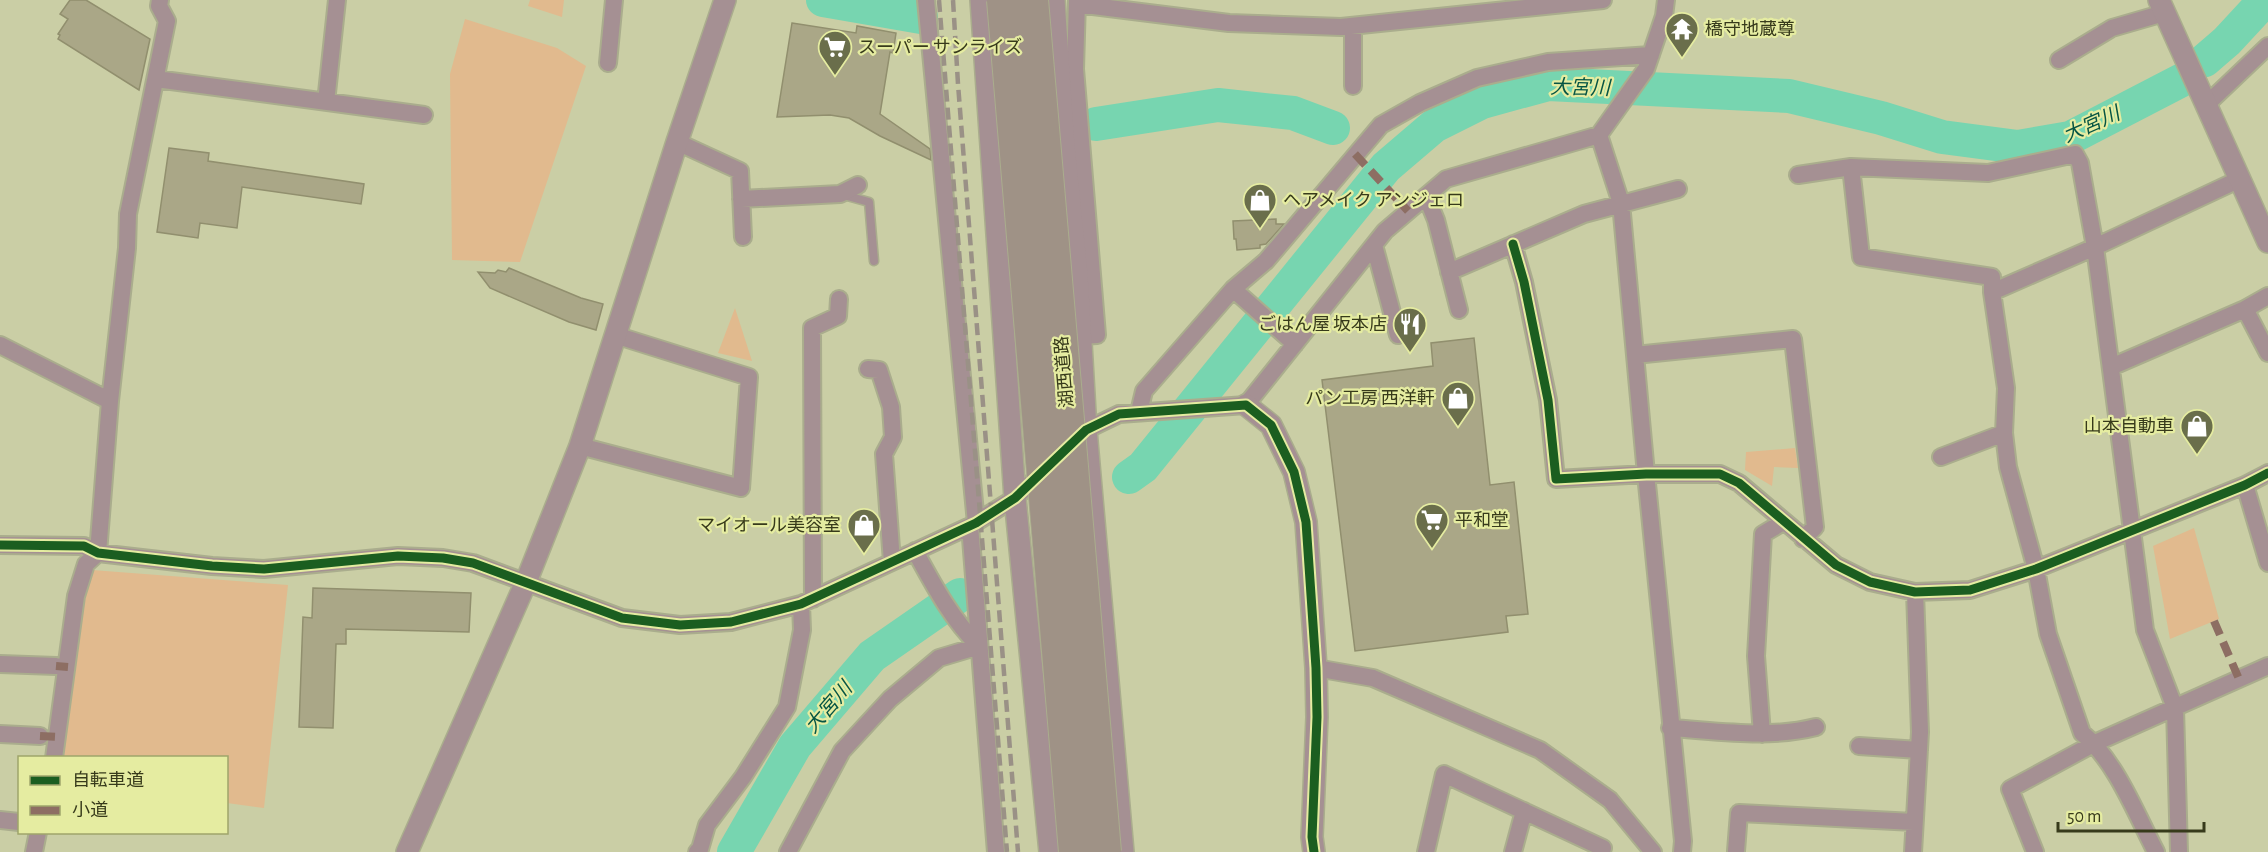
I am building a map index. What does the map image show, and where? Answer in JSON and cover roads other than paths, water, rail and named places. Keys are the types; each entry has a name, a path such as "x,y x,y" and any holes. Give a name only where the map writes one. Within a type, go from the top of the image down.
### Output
{"highway":[{"name":"湖西道路","path":"1004,0 1075,852"},
{"name":"湖西道路","path":"1032,0 1105,852"}],"street":[{"path":"54,756 76,596 86,564 98,553 110,400 127,248 128,214 167,21 159,6 160,0"},
{"path":"326,102 337,0"},
{"path":"608,63 614,0"},
{"path":"407,852 526,582 580,446 725,0"},
{"path":"926,0 973,524 979,646 996,852"},
{"path":"981,0 1015,498 1050,852"},
{"path":"1054,0 1067,69 1073,147 1086,430 1123,852"},
{"path":"1067,69 1077,2 1229,23 1353,26 1603,0"},
{"path":"1239,405 1294,344 1384,231 1446,179 1599,135 1649,62 1664,16 1666,0"},
{"path":"2059,60 2112,28 2162,6 2268,242"},
{"path":"1353,26 1353,86"},
{"path":"2207,104 2268,46"},
{"path":"1140,412 1144,391 1234,289 1266,261 1380,126 1420,103 1477,78 1548,62 1649,62"},
{"path":"156,79 424,115"},
{"path":"1599,135 1621,203 1670,728 1683,841 1682,852"},
{"path":"677,142 740,171 743,237"},
{"path":"1798,175 1851,167 1988,172 2075,154 2080,163 2096,247 2145,630 2175,708 2179,852"},
{"path":"1851,167 1861,257 1992,276 1992,292 2006,388 2004,433 2008,468 2036,569 2048,634 2082,733 2095,743 2110,765 2156,852"},
{"path":"1992,292 2096,247 2240,179"},
{"path":"741,199 840,194 858,185"},
{"path":"1449,272 1584,214 1678,189"},
{"path":"1426,196 1436,220 1459,310"},
{"path":"1513,244 1524,282 1548,400 1556,479 1646,474 1720,474 1739,483 1836,565 1870,582 1916,591 1970,590 2036,569 2245,486 2268,473"},
{"path":"1374,245 1398,335"},
{"path":"1234,289 1294,344"},
{"path":"2111,367 2245,309 2268,296"},
{"path":"701,851 707,825 743,777 787,707 807,601 812,328 838,316 839,299"},
{"path":"2245,309 2268,353"},
{"path":"580,446 741,488 749,377 615,335"},
{"path":"1635,355 1793,339 1815,527 1803,539"},
{"path":"0,345 110,400"},
{"path":"868,369 879,370 891,407 893,437 884,454 892,562"},
{"path":"0,545 84,546 98,553 212,566 264,569 398,556 443,558 473,563 622,618 680,625 730,622 807,601 973,524 1015,498 1086,430 1119,414 1239,405 1271,425 1294,472 1306,522 1316,668 1317,717 1312,837 1314,852"},
{"path":"1941,457 2004,433"},
{"path":"2245,486 2268,563"},
{"path":"1762,734 1756,656 1763,534 1783,522"},
{"path":"915,551 932,583 966,633 979,646"},
{"path":"1913,852 1919,750 1916,591"},
{"path":"788,852 842,751 890,699 939,658 979,646"},
{"path":"0,664 56,666"},
{"path":"2036,852 2010,789 2095,743 2268,666"},
{"path":"1316,668 1373,678 1540,750 1610,800 1653,852"},
{"path":"1670,728 1762,734 1793,733 1816,727"},
{"path":"0,734 40,736"},
{"path":"1859,746 1919,750"},
{"path":"1426,852 1444,774 1603,848"},
{"path":"1513,852 1524,811"},
{"path":"1736,851 1739,813 1914,822"},
{"path":"0,820 18,822"},
{"path":"34,852 38,834"}],"lane":[{"path":"840,194 869,202 874,261"}],"waterway":[{"name":"大宮川","path":"823,0 921,17"},
{"name":"大宮川","path":"2205,60 2227,41 2265,0"},
{"name":"大宮川","path":"1129,477 1143,467 1386,167 1434,126 1482,102 1548,84 1789,96 1881,118 1942,137 2018,147 2070,138 2180,81"},
{"name":"大宮川","path":"1096,124 1218,105 1293,113 1333,128"},
{"name":"大宮川","path":"734,852 795,746 872,656 960,595"}],"railway":[{"path":"939,0 1007,852"},
{"path":"953,0 1018,852"}],"place":[{"name":"橋守地蔵尊","path":"1682,58"},
{"name":"スーパー サンライズ","path":"835,76"},
{"name":"ヘアメイク アンジェロ","path":"1260,229"},
{"name":"ごはん屋 坂本店","path":"1410,353"},
{"name":"パン工房 西洋軒","path":"1458,427"},
{"name":"山本自動車","path":"2197,455"},
{"name":"平和堂","path":"1432,549"},
{"name":"マイオール美容室","path":"864,554"}]}
